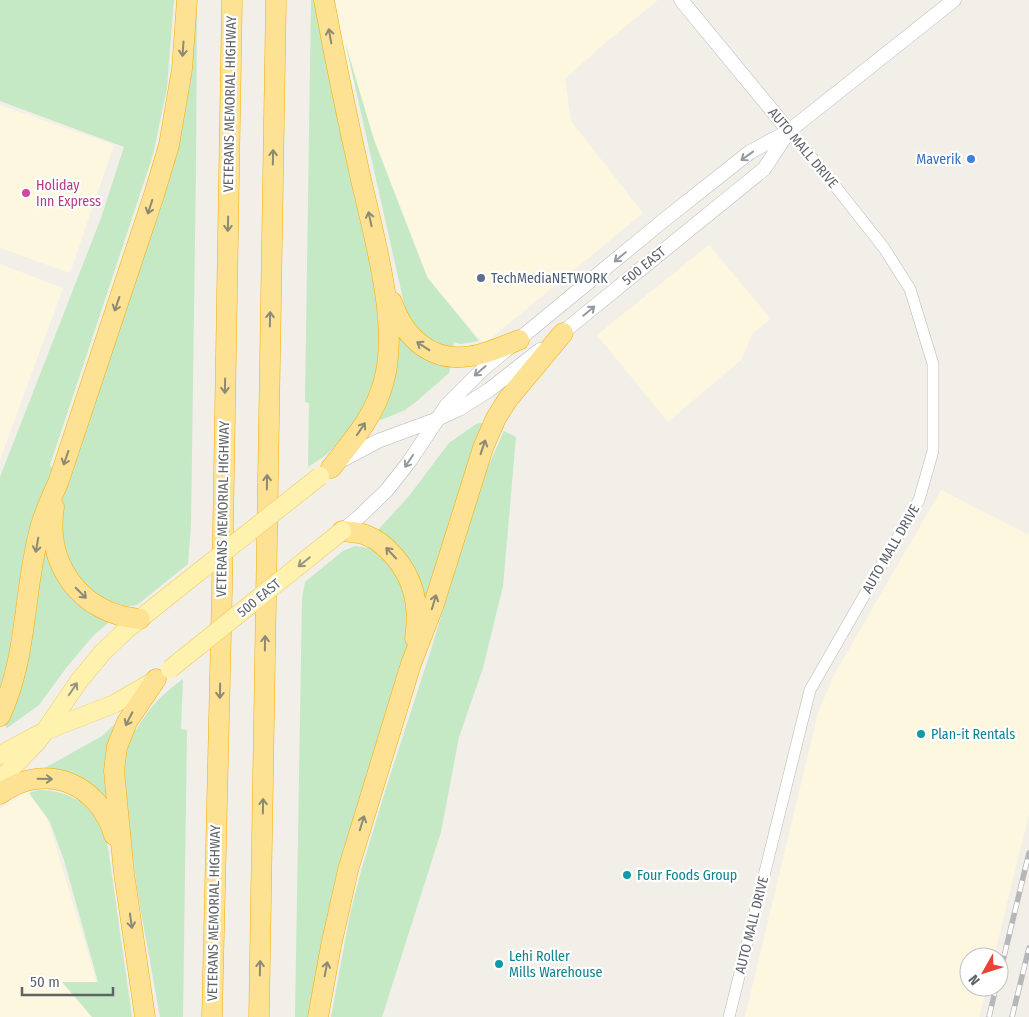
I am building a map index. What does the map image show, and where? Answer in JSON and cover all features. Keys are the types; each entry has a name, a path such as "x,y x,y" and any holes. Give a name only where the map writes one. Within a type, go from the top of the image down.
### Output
{"highway":[{"path":"0,716 10,694 17,669 39,531 58,482 169,145 182,69 187,0"},
{"name":"VETERANS MEMORIAL HIGHWAY","path":"212,1017 222,590 232,0"},
{"path":"259,1017 276,0"},
{"path":"324,0 337,71 380,266 389,327 389,354 386,376 378,399 365,424 326,472"},
{"path":"380,266 397,315 403,326 413,339 429,350 440,354 464,357 488,352 519,340"},
{"path":"318,1017 348,870 411,664 430,615 488,435 508,399 563,333"},
{"path":"58,482 52,531 56,549 65,573 80,592 98,607 119,616 140,619"},
{"path":"342,531 361,533 377,540 397,560 408,576 414,592 417,613 417,629 411,664"},
{"path":"145,1017 124,873 114,781 116,752 130,716 163,674"},
{"path":"0,794 17,784 41,778 60,780 80,788 94,799 108,817 124,873"}],"main road":[{"name":"500 EAST","path":"0,780 20,761 47,730 79,681 95,661 122,634 326,472"},
{"name":"500 EAST","path":"0,755 47,730 114,704 163,674 342,531"}],"street":[{"name":"AUTO MALL DRIVE","path":"681,0 820,167 884,248 910,288 932,364 933,451 919,500 810,690 730,1013"},
{"name":"500 EAST","path":"342,531 372,505 395,480 435,420 471,379 664,220 750,152 789,131 954,0"},
{"name":"500 EAST","path":"326,472 347,457 378,441 459,409 489,390 563,333 764,169 789,131"}],"shaded area":[{"path":"325,0 658,0 606,42 565,79 571,121 643,213 484,344 429,280 325,12"},
{"path":"0,105 114,145 70,273 0,248"},
{"path":"709,245 771,319 753,333 741,360 668,422 597,335"},
{"path":"0,264 63,288 0,460"},
{"path":"941,490 1029,535 1029,813 996,947 959,947 959,997 984,997 979,1017 745,1017 818,713 834,675"},
{"path":"29,790 46,814 96,980 111,1017 0,1017 0,809"}],"green space":[{"path":"0,0 174,0 167,88 153,155 50,465 52,468 32,535 28,535 8,658 0,688 0,477 101,218 124,147 0,101"},
{"path":"197,0 191,525 188,564 137,605 125,606 115,602 112,607 101,601 69,566 58,521 63,496 168,181"},
{"path":"311,0 315,0 329,78 383,318 380,378 356,420 339,442 326,455 308,467 309,403 305,402"},
{"path":"345,42 374,140 427,277 479,341 461,344 454,342 453,348 444,345 420,331 406,312"},
{"path":"398,335 451,363 449,373 405,410 381,420 378,419"},
{"path":"476,424 485,424 428,608 378,530 409,496 449,443"},
{"path":"504,431 516,437 503,586 483,668 459,737 441,832 382,1017 331,1017 350,914 361,871 431,650 482,480"},
{"path":"45,542 109,622 93,636 66,668 39,705 7,728 5,726 10,715"},
{"path":"371,543 390,560 407,589 409,645 343,858 320,950 310,1017 295,1017 302,598 305,582 343,551 355,546 368,548"},
{"path":"183,679 181,729 187,730 183,1017 160,1017 138,895 121,764 132,729 136,730 156,702"},
{"path":"116,723 108,799 43,769 102,736"},
{"path":"38,790 57,792 76,799 92,811 103,827 108,847 132,1017 92,1017 62,982 98,982 64,860 50,822 29,793"}],"railway":[{"path":"1006,947 1029,853"},
{"path":"1012,1017 1029,948"},
{"path":"989,1017 994,997"}],"place":[{"name":"Maverik","path":"971,159"},
{"name":"Holiday Inn Express","path":"26,193"},
{"name":"TechMediaNETWORK","path":"481,278"},
{"name":"Plan-it Rentals","path":"921,734"},
{"name":"Four Foods Group","path":"627,875"},
{"name":"Lehi Roller Mills Warehouse","path":"499,964"}]}
